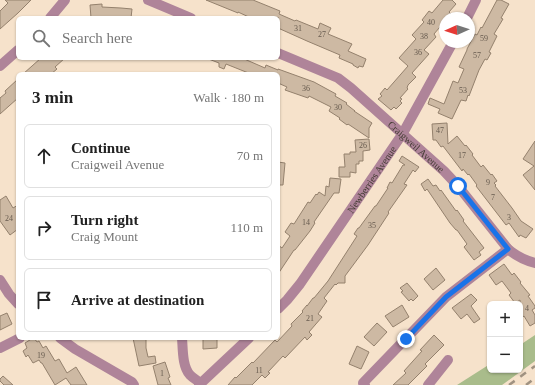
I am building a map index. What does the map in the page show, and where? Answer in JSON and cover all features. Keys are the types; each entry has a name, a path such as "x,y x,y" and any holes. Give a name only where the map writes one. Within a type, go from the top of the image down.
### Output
{"street":[{"path":"52,16 65,0"},
{"path":"148,0 186,16"},
{"path":"470,12 476,0"},
{"name":"Newberries Avenue","path":"280,307 300,284 403,133 450,48"},
{"path":"0,66 16,52"},
{"name":"Craigweil Avenue","path":"280,54 338,78 351,88 440,166 458,186 508,249 526,261 535,264"},
{"path":"364,384 446,297 508,249"},
{"path":"0,280 16,302"},
{"path":"0,348 16,340"},
{"path":"63,340 75,349 132,382 134,385"},
{"path":"182,340 184,360 187,371 200,384 247,340"},
{"path":"428,385 448,360"}],"green space":[{"path":"535,335 535,361 523,370 523,343"},
{"path":"487,366 487,373 518,373 502,385 457,385"}],"building":[{"path":"5,0 31,0 0,29 0,11 8,3"},
{"path":"206,0 253,0 280,11 279,14 318,29 320,23 331,28 328,34 352,44 348,51 366,59 363,67 359,66 358,68 353,64 339,58 340,55 280,29 280,16 247,16"},
{"path":"443,0 452,0 456,4 449,12 439,12 439,28 434,34 436,37 424,50 429,54 412,73 416,77 408,85 408,89 400,98 402,99 400,101 402,103 396,109 394,107 391,110 378,99 382,96 380,94 385,88 387,90 408,66 399,58 416,39 412,35 424,22 422,20 429,11 432,13"},
{"path":"497,0 501,0 509,4 501,18 503,19 494,34 497,36 489,52 491,53 487,60 485,59 479,70 469,96 468,95 466,101 461,100 452,119 438,113 440,109 428,104 430,98 444,104 453,81 458,83 464,69 459,67 467,49 475,48 475,34 477,35 481,27 482,28"},
{"path":"102,4 102,7 132,9 131,16 91,16 90,5"},
{"path":"39,60 63,60 55,67 57,69 53,72 25,72"},
{"path":"211,60 247,60 265,68 266,65 314,82 336,94 335,96 347,103 346,104 354,111 372,123 369,128 369,138 348,124 347,125 339,119 340,118 329,111 331,107 309,96 308,98 285,90 287,87 280,84 280,72 246,72 226,64 224,69 219,67 219,63"},
{"path":"16,81 16,100 0,114 0,98 6,93 5,91"},
{"path":"447,123 448,144 457,136 473,154 472,155 481,167 483,165 491,175 492,174 497,181 494,183 496,185 495,186 521,221 533,229 526,238 520,235 519,237 509,223 506,225 476,186 477,185 469,174 468,175 463,169 462,171 443,146 441,147 436,140 433,140 432,124"},
{"path":"369,139 370,150 363,151 363,161 359,161 359,164 356,164 356,173 350,172 350,177 339,177 339,167 345,167 344,154 356,152 355,140"},
{"path":"535,141 535,190 523,175 534,166 523,159"},
{"path":"402,156 419,167 415,172 413,170 404,184 407,185 388,212 389,213 368,245 345,276 345,283 335,284 324,298 327,301 318,314 322,317 309,332 312,335 307,340 305,337 285,358 283,356 268,372 270,373 265,378 262,375 252,385 228,385 252,362 253,363 275,340 277,342 280,340 292,326 291,324 303,312 302,311 328,281 357,236 354,234 376,206 388,188 390,182 392,183 403,165 405,165 399,161"},
{"path":"280,162 285,163 283,185 280,185"},
{"path":"330,178 341,179 339,193 334,193 314,222 315,223 310,231 294,250 280,271 280,246 282,248 290,236 285,232 291,223 294,224 308,202 310,203 319,192 325,196 326,186 329,187"},
{"path":"428,179 433,186 436,185 440,191 441,190 484,248 479,252 481,255 474,260 464,247 467,244 450,223 427,189 425,191 421,184"},
{"path":"6,196 13,208 16,206 16,230 10,235 0,221 0,200"},
{"path":"504,264 512,275 514,273 530,295 528,296 535,306 532,310 535,315 535,323 530,326 524,316 523,317 523,301 514,301 509,295 511,293 502,281 496,285 489,275"},
{"path":"436,268 445,280 433,290 424,279"},
{"path":"407,283 418,296 413,301 411,299 409,301 401,292 403,291 400,288"},
{"path":"471,294 477,300 471,306 480,319 474,323 467,314 461,319 452,308"},
{"path":"402,305 409,317 393,327 385,316"},
{"path":"7,313 12,324 0,330 0,316"},
{"path":"377,323 387,332 374,346 364,337"},
{"path":"434,335 444,345 425,364 427,366 408,385 393,385 406,373 404,371"},
{"path":"30,340 36,340 37,342 39,341 43,348 46,346 55,361 59,359 67,373 76,367 87,385 71,385 66,378 55,385 39,360 33,363 28,355 26,357 23,351 27,348 25,343"},
{"path":"133,340 146,340 148,357 155,356 156,363 139,366"},
{"path":"203,340 217,340 217,348 203,349"},
{"path":"357,346 369,352 361,369 349,364"},
{"path":"165,362 171,385 158,385 153,366"},
{"path":"3,376 13,385 4,385 0,381"}],"railway":[{"path":"509,385 535,366"},
{"path":"526,385 535,378"}],"route":[{"path":"406,339 446,297 508,249 458,186"}]}
